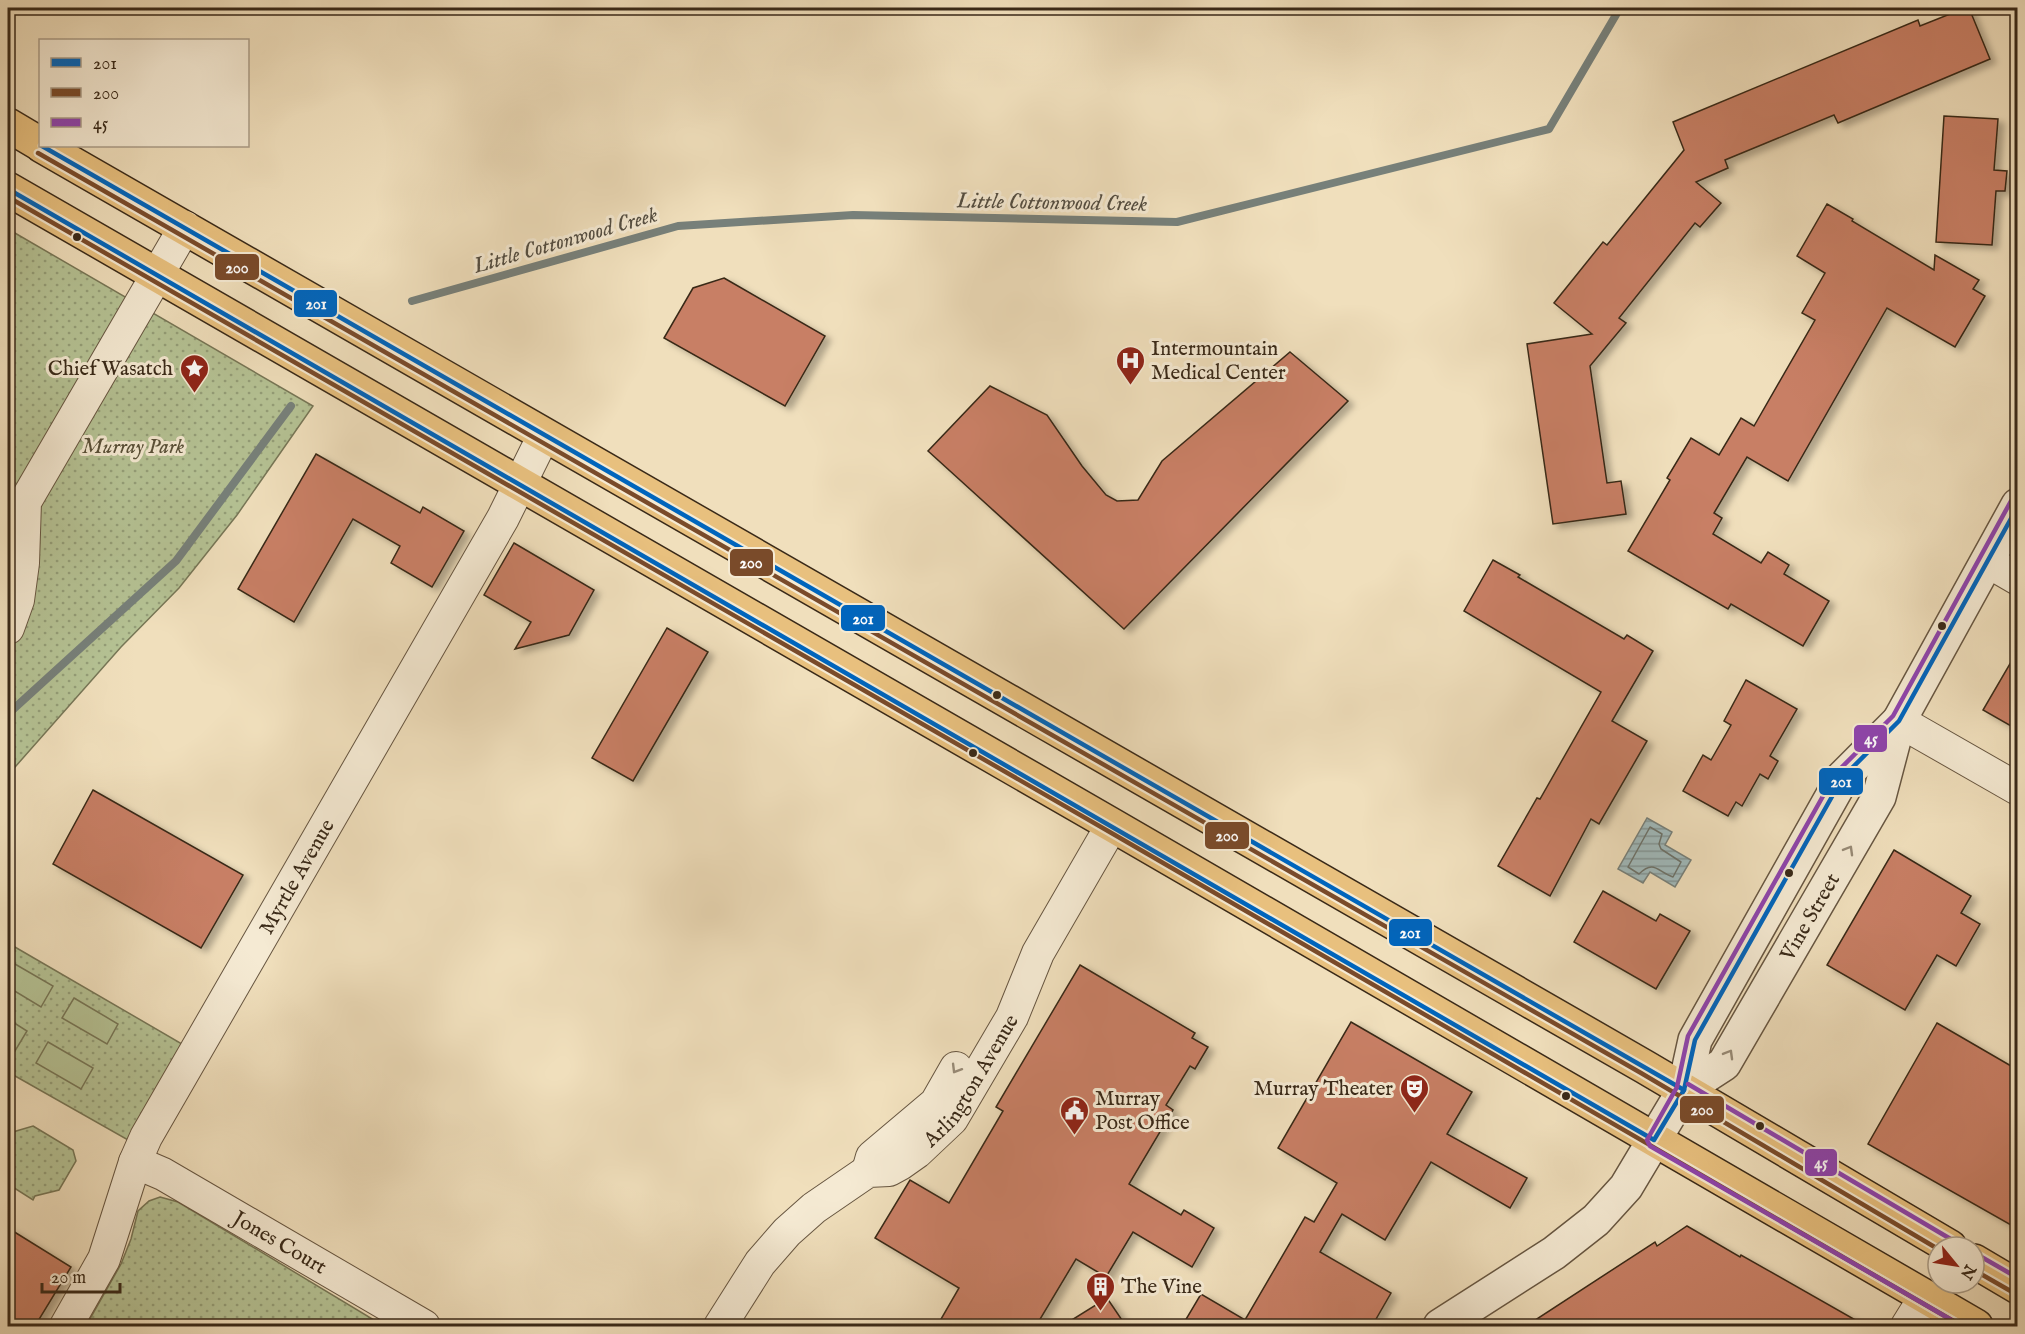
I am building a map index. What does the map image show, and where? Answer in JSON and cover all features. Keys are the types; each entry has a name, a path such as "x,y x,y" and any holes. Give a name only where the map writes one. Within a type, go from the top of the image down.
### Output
{"main road":[{"path":"8,126 39,144"},
{"path":"45,147 1684,1090 1930,1235"},
{"path":"8,189 1976,1326"},
{"path":"1986,1268 2018,1287"}],"street":[{"path":"8,628 18,600 23,563 16,502 158,275 185,227"},
{"name":"Myrtle Avenue","path":"66,1326 104,1259 135,1162 146,1137 497,528 544,435"},
{"name":"Vine Street","path":"1440,1326 1554,1253 1596,1220 1626,1187 1684,1090 1695,1040 1844,777 1899,721 2018,505"},
{"path":"1987,561 2018,579"},
{"path":"1899,721 2018,789"},
{"name":"Arlington Avenue","path":"720,1326 760,1263 787,1232 814,1208 868,1171 872,1157 936,1103 1007,982 1038,953 1112,825"},
{"name":"Jones Court","path":"135,1162 163,1174 424,1326"},
{"path":"1907,1326 1924,1297"}],"green space":[{"name":"Murray Park","path":"8,229 313,406 237,515 179,588 121,647 8,775"},
{"path":"8,943 182,1044 128,1140 8,1072"},
{"path":"8,960 53,986 41,1007 8,987"},
{"path":"74,998 118,1024 107,1044 62,1018"},
{"path":"8,1019 27,1031 15,1051 8,1046"},
{"path":"48,1042 93,1068 81,1089 36,1063"},
{"path":"33,1126 73,1150 76,1161 59,1190 35,1196 33,1200 8,1184 8,1141 13,1132"},
{"path":"160,1197 178,1202 384,1326 86,1326 121,1264 131,1239 138,1211 149,1201"}],"water":[{"path":"1647,818 1672,832 1665,845 1691,860 1675,887 1650,872 1643,883 1618,869"}],"building":[{"path":"1969,8 1990,59 1838,123 1834,115 1725,160 1728,168 1696,182 1721,203 1700,227 1695,223 1619,318 1626,323 1590,366 1607,483 1621,481 1626,514 1553,524 1527,344 1592,334 1554,303 1603,242 1607,245 1684,150 1673,122 1918,20 1920,26"},
{"path":"1944,116 1998,119 1994,170 2007,171 2005,191 1996,191 1992,245 1936,242"},
{"path":"1827,204 1934,270 1935,255 1979,280 1973,289 1985,296 1955,347 1887,308 1788,481 1747,457 1714,513 1722,518 1713,534 1761,563 1768,552 1789,565 1784,574 1829,601 1803,646 1731,604 1728,609 1628,551 1670,480 1667,478 1691,438 1719,455 1741,418 1754,426 1815,320 1802,313 1825,273 1797,256"},
{"path":"724,278 825,336 785,406 664,338 693,288"},
{"path":"1290,352 1348,401 1124,629 928,451 990,386 1047,415 1082,466 1106,495 1117,501 1138,500 1162,461"},
{"path":"316,454 420,513 423,507 464,531 432,587 391,563 400,546 353,519 294,622 238,589"},
{"path":"514,543 594,590 569,635 515,649 531,622 484,595"},
{"path":"1493,560 1624,639 1627,635 1653,651 1612,721 1647,741 1599,824 1591,819 1550,896 1498,866 1537,798 1540,799 1601,692 1464,611"},
{"path":"667,628 708,652 633,781 592,758"},
{"path":"2018,650 2018,730 1983,710"},
{"path":"1746,680 1797,709 1770,756 1778,761 1768,779 1760,774 1742,806 1736,802 1728,816 1683,791 1703,755 1711,760 1731,725 1724,721"},
{"path":"93,790 243,875 201,948 53,864"},
{"path":"1894,850 1971,896 1961,913 1980,924 1956,966 1937,955 1905,1010 1827,965"},
{"path":"1603,891 1656,921 1660,914 1690,931 1656,989 1574,942"},
{"name":"Murray Post Office","path":"1080,965 1195,1033 1192,1038 1208,1047 1195,1069 1190,1066 1166,1105 1173,1110 1129,1184 1181,1215 1184,1210 1214,1228 1192,1267 1133,1232 1106,1277 1076,1259 1036,1326 937,1326 959,1288 875,1238 910,1180 949,1203 1003,1111 996,1107"},
{"path":"1351,1022 1472,1092 1447,1134 1527,1178 1510,1208 1431,1162 1385,1240 1342,1214 1320,1252 1391,1293 1372,1326 1182,1326 1201,1294 1245,1320 1305,1217 1314,1222 1337,1183 1278,1148"},
{"path":"1937,1023 2018,1070 2018,1229 1868,1144"},
{"path":"1687,1226 1866,1326 1526,1326 1655,1242 1657,1246"},
{"path":"8,1228 71,1267 35,1326 8,1326"},
{"name":"The Vine","path":"1107,1298 1126,1326 1062,1326"}],"waterway":[{"name":"Little Cottonwood Creek","path":"412,301 678,226 853,215 1177,222 1549,129 1620,8"},
{"name":"Little Cottonwood Creek","path":"8,714 176,561 291,406"}],"transit line":[{"name":"201","path":"44,147 1684,1090"},
{"name":"200","path":"38,153 1641,1073 1926,1242"},
{"name":"201","path":"8,189 1654,1140 1684,1090 1695,1040 1843,777 1899,721 2018,506"},
{"name":"200","path":"8,197 1962,1326"},
{"name":"45","path":"1962,1326 1650,1146 1647,1140 1677,1087 1688,1036 1836,773 1893,716 2011,501"},
{"name":"45","path":"1688,1084 1944,1235"},
{"name":"45","path":"1986,1260 2018,1278"},
{"name":"200","path":"1986,1277 2014,1293"}],"place":[{"name":"Intermountain Medical Center","path":"1130,386"},
{"name":"Chief Wasatch","path":"194,394"},
{"name":"Murray Theater","path":"1414,1114"},
{"name":"Murray Post Office","path":"1074,1136"},
{"name":"The Vine","path":"1100,1312"}]}
